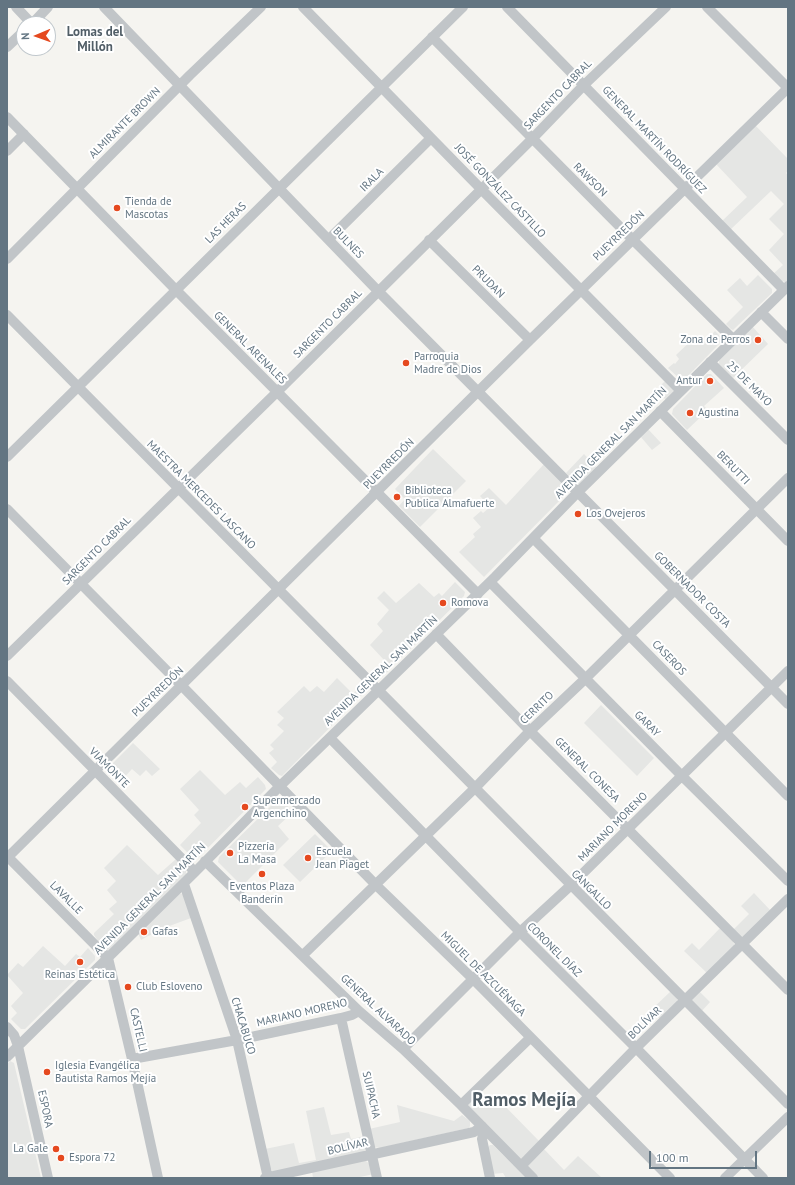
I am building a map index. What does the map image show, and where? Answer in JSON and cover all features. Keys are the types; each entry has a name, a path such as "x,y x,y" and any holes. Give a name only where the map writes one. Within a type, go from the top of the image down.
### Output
{"street":[{"path":"16,7 24,16"},
{"path":"40,16 48,7"},
{"name":"BULNES","path":"104,7 378,291 578,492"},
{"name":"ALMIRANTE BROWN","path":"7,259 76,188 261,7"},
{"name":"JOSÉ GONZÁLEZ CASTILLO","path":"303,7 681,390"},
{"name":"LAS HERAS","path":"7,456 78,388 462,7"},
{"name":"GENERAL MARTÍN RODRÍGUEZ","path":"507,7 684,189 786,288"},
{"name":"SARGENTO CABRAL","path":"7,656 430,240 584,85 666,7"},
{"path":"708,7 788,88"},
{"name":"RAWSON","path":"432,37 733,339"},
{"path":"7,47 16,39"},
{"name":"PUEYRREDÓN","path":"7,857 182,686 530,340 788,88"},
{"name":"GENERAL ARENALES","path":"7,117 276,392 478,594"},
{"path":"7,151 24,134"},
{"name":"IRALA","path":"329,239 431,138"},
{"name":"PRUDAN","path":"430,240 530,340"},
{"name":"AVENIDA GENERAL SAN MARTÍN","path":"7,1057 184,884 280,786 478,594 578,492 786,288"},
{"path":"761,312 788,339"},
{"name":"MAESTRA MERCEDES LASCANO","path":"7,315 378,691"},
{"name":"25 DE MAYO","path":"710,362 788,440"},
{"name":"BERUTTI","path":"660,411 788,541"},
{"name":"CERRITO","path":"303,955 426,836 530,731 585,679 788,478"},
{"name":"GOBERNADOR COSTA","path":"578,492 788,704"},
{"name":"MIGUEL DE AZCUÉNAGA","path":"7,509 376,885 473,979 670,1178"},
{"name":"CASEROS","path":"533,538 788,796"},
{"name":"GARAY","path":"490,582 788,881"},
{"name":"GENERAL CONESA","path":"436,634 530,731 788,990"},
{"name":"MARIANO MORENO","path":"403,1049 520,932 570,886 788,671"},
{"name":"VIAMONTE","path":"7,681 195,872"},
{"name":"CANGALLO","path":"378,691 788,1104"},
{"name":"CORONEL DÍAZ","path":"330,738 763,1178"},
{"name":"LAVALLE","path":"7,857 108,958"},
{"name":"GENERAL ALVARADO","path":"205,861 359,1011 403,1049 534,1178"},
{"name":"CHACABUCO","path":"184,884 237,1040 267,1178"},
{"name":"BOLÍVAR","path":"521,1166 636,1048 788,899"},
{"name":"CASTELLI","path":"108,958 158,1178"},
{"name":"MARIANO MORENO","path":"132,1059 237,1040 341,1018 359,1011"},
{"name":"SUIPACHA","path":"341,1018 378,1178"},
{"name":"ESPORA","path":"7,1027 14,1035 18,1046 48,1178"},
{"path":"461,1105 530,1038"},
{"path":"725,1178 788,1117"},
{"path":"484,1129 482,1139 490,1178"},
{"name":"BOLÍVAR","path":"267,1178 484,1129"}],"shaded area":[{"path":"754,124 788,159 788,171 786,173 788,175 788,281 785,282 779,280 773,274 783,265 769,250 784,234 769,219 784,204 771,191 730,230 722,221 747,197 715,163"},
{"path":"758,275 772,289 772,293 733,330 726,324 743,307 727,290 740,278 747,286"},
{"path":"752,326 768,344 733,378 719,364 720,357"},
{"path":"715,331 721,337 720,343 684,380 681,380 668,368 674,363 675,364 679,359 676,355 697,335 703,343"},
{"path":"707,374 711,374 724,388 704,406 708,410 687,430 672,414 673,409"},
{"path":"666,380 676,391 668,402 656,390"},
{"path":"647,428 661,443 652,450 640,436"},
{"path":"433,449 466,481 420,527 399,506 405,499 395,489"},
{"path":"584,454 598,469 580,485 566,473"},
{"path":"545,463 568,490 568,492 484,577 459,552 475,537 473,534 481,527 473,518 481,511 483,513 490,507 480,496 489,488 506,505"},
{"path":"455,582 465,592 464,596 380,679 377,679 372,674 385,661 370,645 383,631 377,624 389,610 377,598 384,591 396,603 419,583 434,597 439,593 442,596"},
{"path":"337,678 353,694 363,683 366,687 366,691 282,776 279,775 271,768 277,762 269,753 274,749 270,745 284,731 277,725 284,718 277,712 304,686 310,692 317,686 324,692"},
{"path":"601,705 654,758 637,776 584,723"},
{"path":"133,743 160,769 152,776 146,770 140,776 132,769 120,782 109,767"},
{"path":"200,770 225,795 240,782 246,788 258,777 265,785 266,789 198,858 194,859 180,845 201,823 194,815 199,810 180,789"},
{"path":"277,800 282,800 293,812 278,826 289,839 242,886 218,862 219,857"},
{"name":"Escuela Jean Piaget","path":"315,834 332,851 300,882 283,865"},
{"path":"127,845 158,875 176,859 186,869 186,874 106,953 94,933 114,914 109,909 117,902 107,890 116,881 104,868"},
{"path":"179,893 183,894 191,918 164,928 164,930 141,940 138,933"},
{"path":"754,893 771,911 743,937 740,937 733,930 749,914 741,906"},
{"path":"721,927 732,938 734,947 708,974 684,951 692,943 699,950"},
{"path":"43,946 65,966 76,954 80,957 88,948 95,956 95,960 25,1029 21,1029 11,1019 17,1013 11,1006 23,993 7,975 18,963 23,967"},
{"path":"671,991 677,999 677,1002 660,1019 651,1010"},
{"path":"699,991 710,1002 701,1012 692,1003 692,999"},
{"path":"10,1061 14,1063 41,1178 7,1178 7,1064"},
{"path":"478,1095 488,1105 496,1097 540,1142 521,1159 519,1159 470,1111 468,1105"},
{"path":"397,1105 454,1121 462,1115 470,1121 470,1126 469,1128 380,1148 374,1147 369,1129 400,1122"},
{"path":"324,1107 331,1135 349,1132 351,1139 365,1136 366,1149 363,1152 273,1172 269,1166 265,1149 294,1143 299,1163 316,1160 306,1111"},
{"path":"493,1145 527,1178 506,1178 503,1173 492,1174 488,1147"},
{"path":"542,1147 564,1170 578,1156 602,1178 539,1178 528,1168 527,1162"},
{"path":"363,1160 372,1166 374,1174 355,1178 313,1178 312,1171"}],"place":[{"name":"Tienda de Mascotas","path":"117,208"},
{"name":"Zona de Perros","path":"758,340"},
{"name":"Parroquia Madre de Dios","path":"406,363"},
{"name":"Antur","path":"710,381"},
{"name":"Agustina","path":"690,413"},
{"name":"Biblioteca Publica Almafuerte","path":"397,497"},
{"name":"Los Ovejeros","path":"578,514"},
{"name":"Romova","path":"443,603"},
{"name":"Supermercado Argenchino","path":"245,807"},
{"name":"Pizzería La Masa","path":"230,853"},
{"name":"Escuela Jean Piaget","path":"308,858"},
{"name":"Eventos Plaza Banderín","path":"262,874"},
{"name":"Gafas","path":"144,932"},
{"name":"Reinas Estética","path":"80,962"},
{"name":"Club Esloveno","path":"128,987"},
{"name":"Iglesia Evangélica Bautista Ramos Mejía","path":"47,1072"},
{"name":"La Gale","path":"56,1149"},
{"name":"Espora 72","path":"61,1158"}],"district":[{"name":"Lomas del Millón","path":"95,40"},
{"name":"Ramos Mejía","path":"524,1101"}]}
